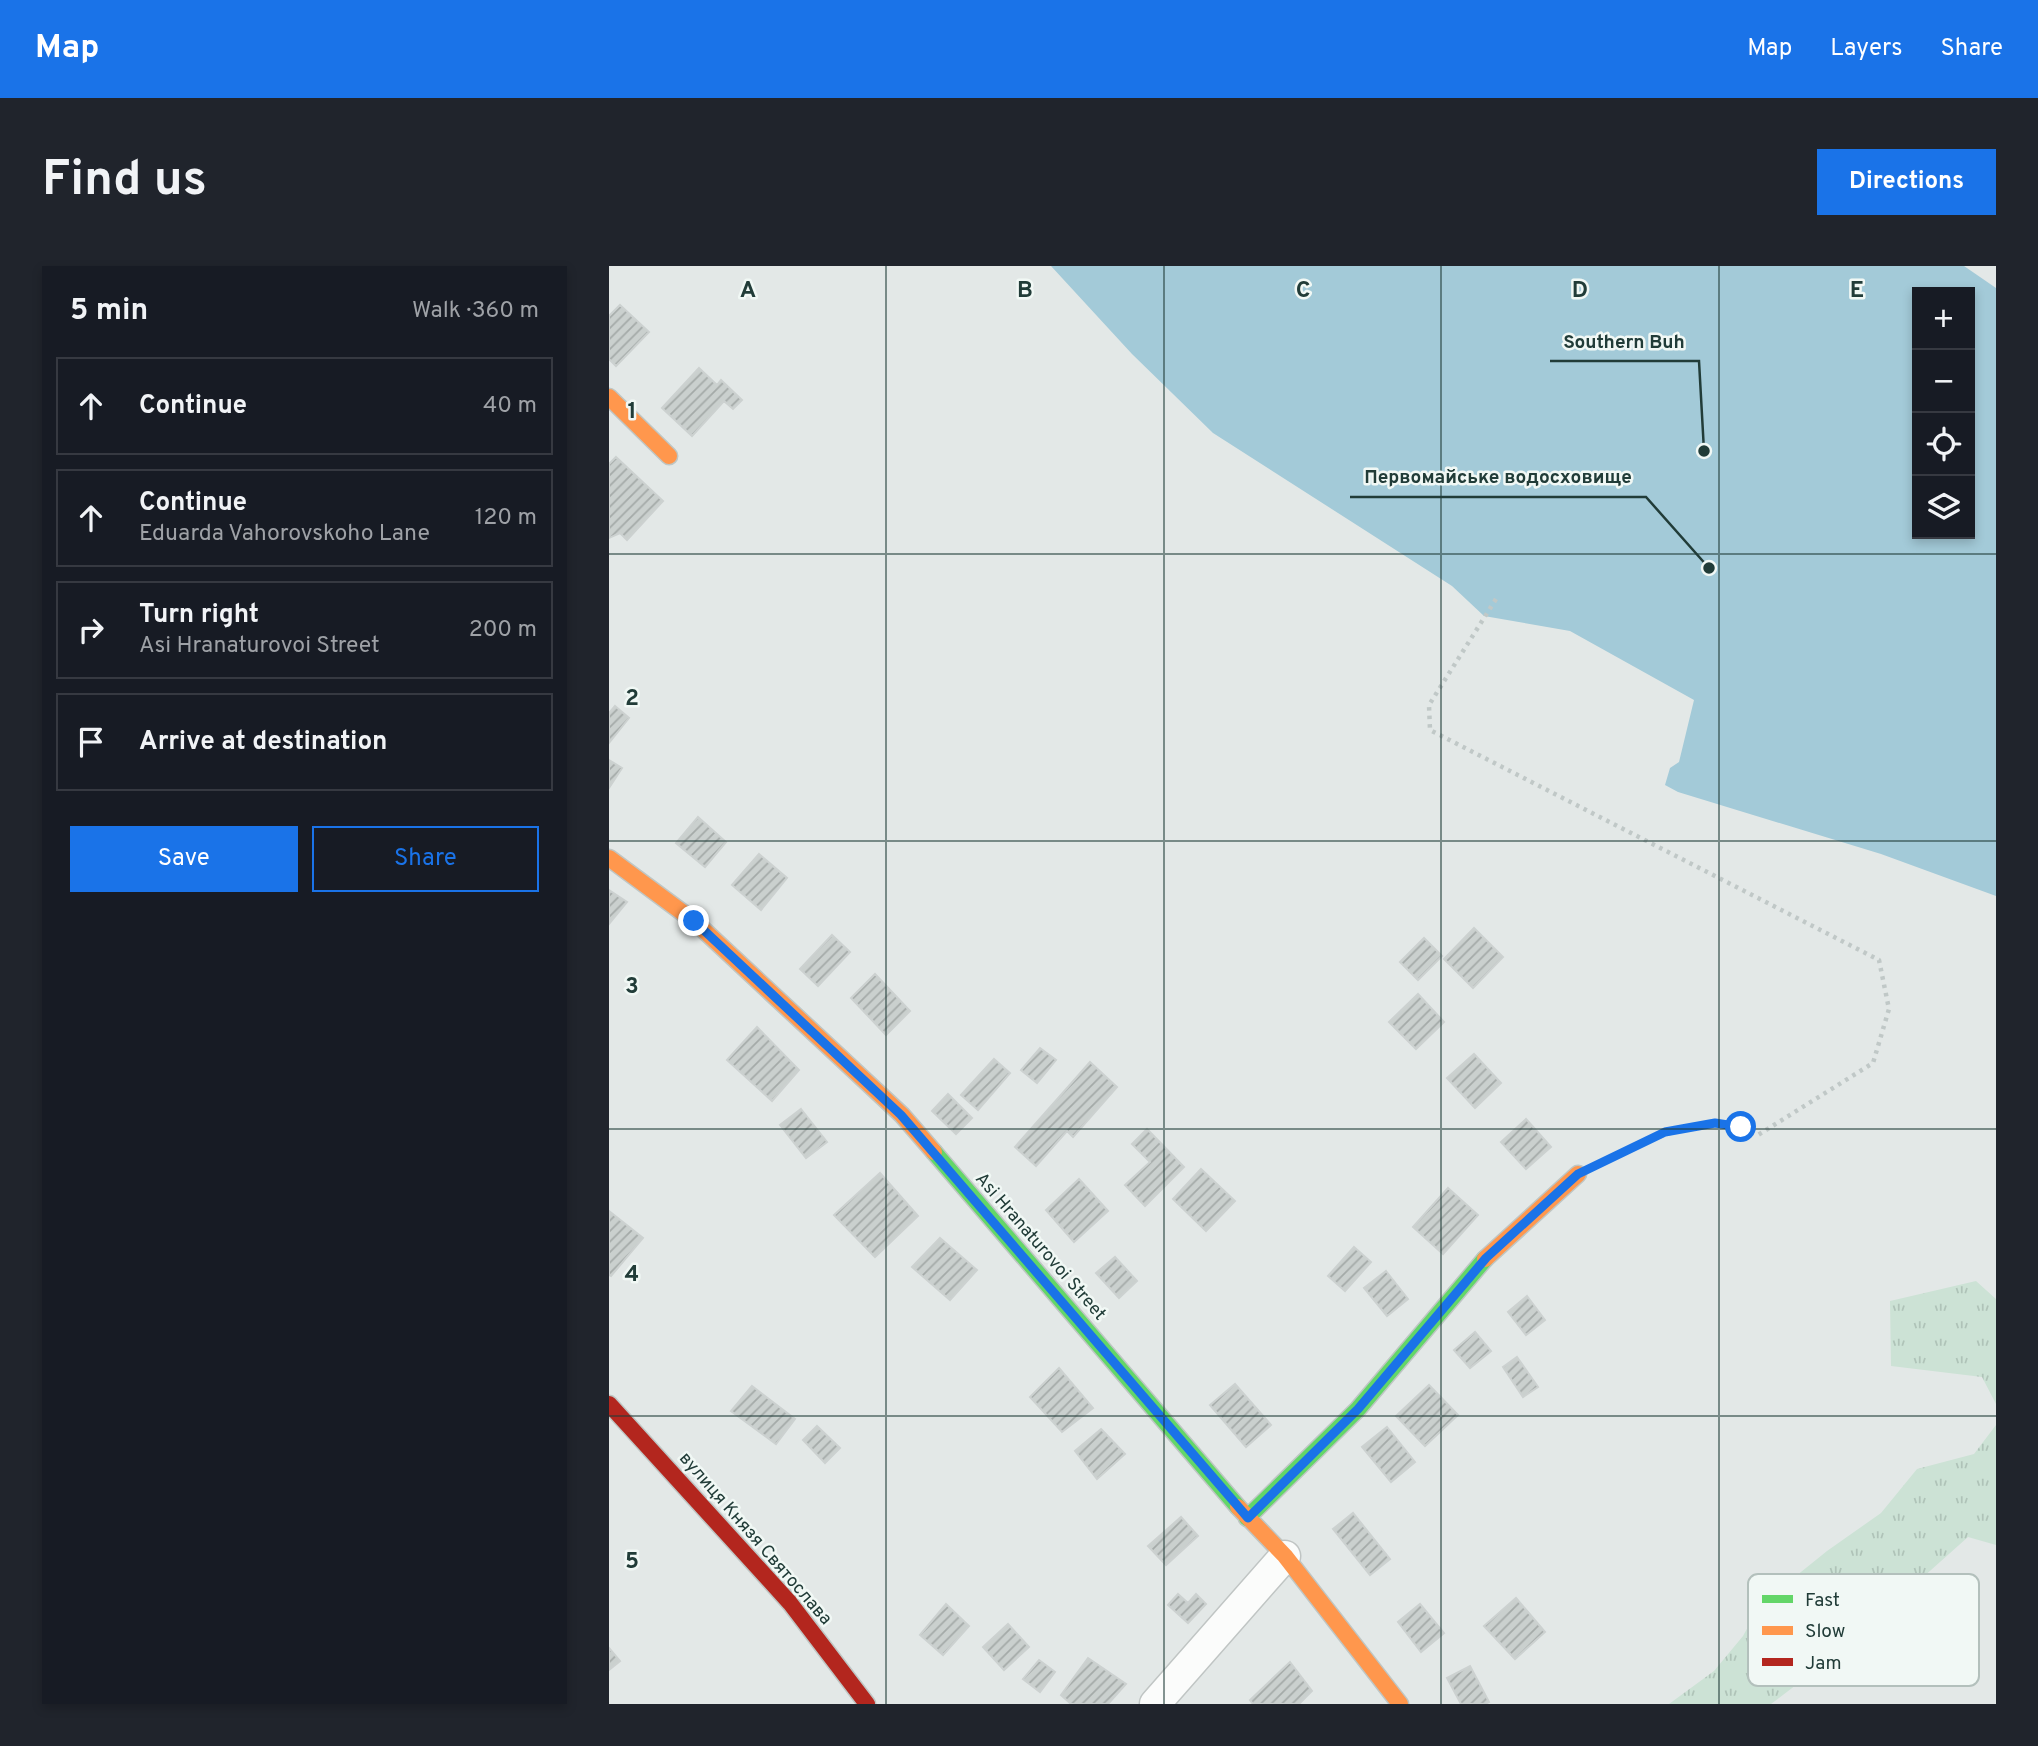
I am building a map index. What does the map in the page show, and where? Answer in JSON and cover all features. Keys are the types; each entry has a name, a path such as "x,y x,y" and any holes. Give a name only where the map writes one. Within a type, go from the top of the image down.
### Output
{"street":[{"path":"609,397 669,456"},
{"name":"Asi Hranaturovoi Street","path":"609,858 694,921 901,1115 1248,1518 1285,1556 1400,1704"},
{"path":"1248,1518 1358,1409 1486,1258 1578,1174"},
{"name":"вулиця Князя Святослава","path":"609,1404 790,1603 867,1704"},
{"path":"1155,1704 1285,1556"}],"path":[{"path":"1496,599 1429,705 1430,730 1879,960 1889,1009 1873,1063 1758,1135 1741,1127 1715,1123 1665,1132 1578,1174"}],"green space":[{"path":"1976,1281 1996,1299 1996,1404 1982,1377 1891,1366 1890,1301"},
{"path":"1996,1425 1996,1545 1968,1537 1927,1574 1798,1574 1881,1513 1917,1469 1974,1454"},
{"path":"1748,1627 1748,1686 1795,1686 1771,1704 1669,1704 1714,1671"}],"water":[{"path":"1051,266 1964,266 1996,288 1996,896 1881,854 1678,792 1665,785 1670,768 1679,762 1694,700 1570,631 1484,616 1452,586 1213,433 1132,354"}],"building":[{"path":"620,305 649,332 616,366 609,359 609,316"},
{"path":"699,368 717,385 721,380 742,400 733,409 724,401 692,436 662,408"},
{"path":"616,457 663,501 627,540 620,533 609,538 609,464"},
{"path":"615,706 629,718 609,743 609,713"},
{"path":"609,760 622,768 609,788"},
{"path":"698,817 726,842 705,867 676,843"},
{"path":"759,854 787,878 761,910 732,885"},
{"path":"609,890 627,902 609,924"},
{"path":"1474,928 1503,957 1473,988 1444,959"},
{"path":"832,935 850,952 818,986 800,969"},
{"path":"1424,938 1442,956 1418,980 1400,962"},
{"path":"875,974 910,1011 886,1035 851,998"},
{"path":"1418,994 1444,1022 1416,1049 1389,1022"},
{"path":"757,1027 799,1070 772,1101 727,1060"},
{"path":"1040,1048 1056,1060 1037,1083 1021,1070"},
{"path":"1474,1054 1501,1083 1475,1108 1447,1078"},
{"path":"994,1059 1010,1073 978,1110 961,1095"},
{"path":"1090,1062 1117,1087 1073,1137 1067,1131 1036,1166 1015,1147"},
{"path":"948,1094 972,1118 956,1134 932,1111"},
{"path":"801,1109 827,1142 806,1158 780,1125"},
{"path":"1526,1119 1551,1147 1526,1169 1501,1142"},
{"path":"1147,1129 1184,1167 1145,1206 1125,1185 1150,1162 1132,1144"},
{"path":"1201,1169 1235,1201 1206,1231 1173,1199"},
{"path":"880,1173 918,1216 875,1257 834,1215"},
{"path":"1079,1179 1108,1211 1074,1242 1046,1210"},
{"path":"1448,1188 1478,1215 1443,1254 1413,1227"},
{"path":"609,1211 643,1238 611,1276 609,1275"},
{"path":"940,1238 977,1270 950,1300 912,1267"},
{"path":"1354,1247 1371,1262 1345,1291 1328,1276"},
{"path":"1115,1257 1137,1281 1119,1298 1096,1273"},
{"path":"1386,1271 1408,1299 1387,1316 1364,1288"},
{"path":"1527,1296 1545,1320 1526,1335 1508,1312"},
{"path":"1475,1332 1491,1351 1470,1368 1454,1350"},
{"path":"1517,1357 1538,1387 1523,1397 1503,1367"},
{"path":"1059,1368 1093,1408 1062,1432 1030,1397"},
{"path":"1235,1384 1271,1425 1246,1447 1210,1405"},
{"path":"1429,1385 1458,1415 1425,1446 1396,1416"},
{"path":"752,1386 795,1419 776,1444 731,1411"},
{"path":"817,1426 840,1448 825,1463 803,1440"},
{"path":"1387,1427 1415,1462 1391,1482 1362,1447"},
{"path":"1101,1429 1125,1454 1097,1479 1075,1451"},
{"path":"1353,1513 1390,1559 1370,1575 1333,1529"},
{"path":"1181,1517 1198,1536 1166,1565 1148,1546"},
{"path":"1178,1594 1188,1603 1196,1594 1206,1604 1188,1623 1168,1605"},
{"path":"1516,1598 1545,1632 1515,1659 1484,1626"},
{"path":"946,1604 969,1626 943,1655 920,1635"},
{"path":"1420,1604 1444,1633 1421,1652 1398,1622"},
{"path":"1008,1624 1029,1647 1004,1670 983,1647"},
{"path":"609,1648 620,1661 609,1670"},
{"path":"1088,1658 1126,1684 1108,1704 1071,1704 1061,1695"},
{"path":"1039,1660 1055,1672 1040,1692 1023,1679"},
{"path":"1290,1662 1312,1691 1299,1704 1253,1704 1250,1700"},
{"path":"1470,1666 1489,1702 1485,1704 1461,1704 1447,1678"}],"traffic: fast":[{"path":"934,1152 1238,1507"},
{"path":"1247,1518 1358,1409 1485,1259"}],"traffic: slow":[{"path":"609,397 669,456"},
{"path":"609,858 694,921 902,1115 934,1152"},
{"path":"1485,1259 1578,1174"},
{"path":"1238,1507 1285,1556 1400,1704"}],"traffic: jam":[{"path":"609,1404 790,1603 867,1704"}],"place":[{"name":"Southern Buh","path":"1704,451"},
{"name":"Первомайське водосховище","path":"1709,568"}],"route":[{"path":"694,921 901,1115 1248,1518 1358,1409 1486,1258 1578,1174 1665,1132 1715,1123 1741,1127"}]}
